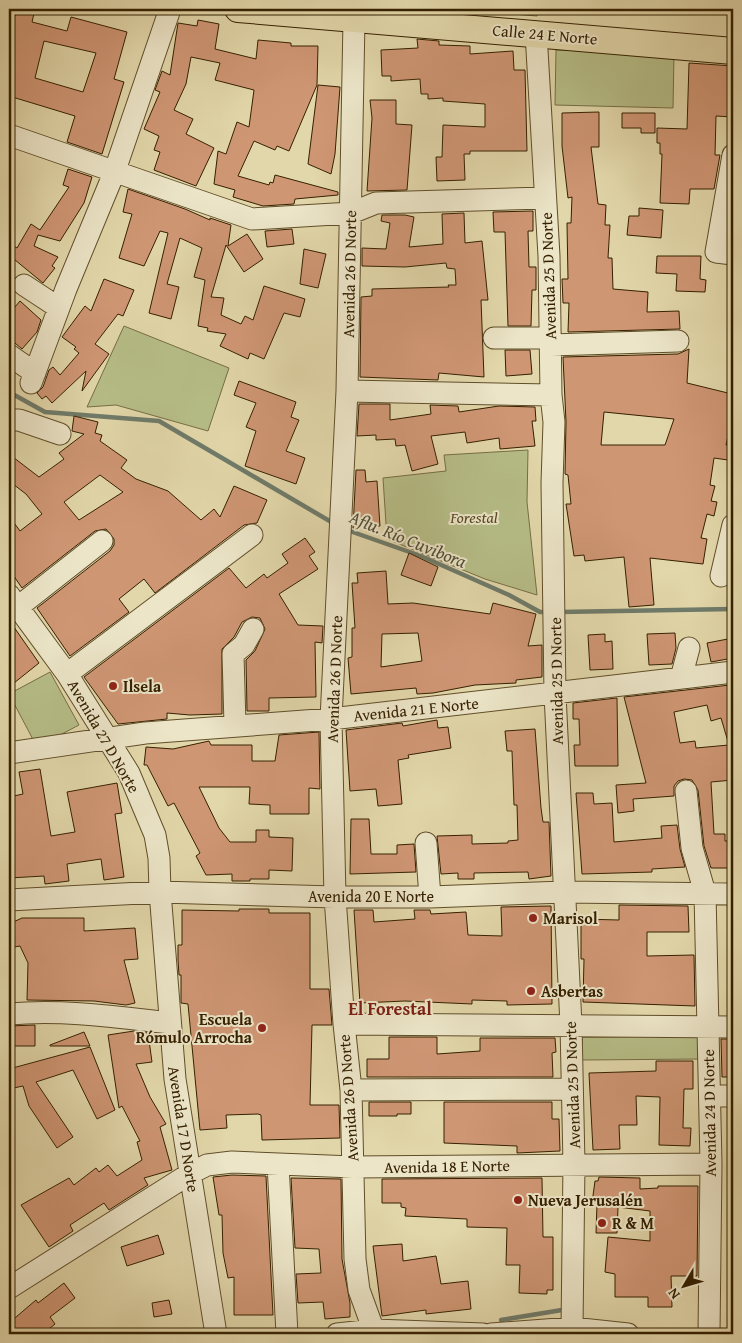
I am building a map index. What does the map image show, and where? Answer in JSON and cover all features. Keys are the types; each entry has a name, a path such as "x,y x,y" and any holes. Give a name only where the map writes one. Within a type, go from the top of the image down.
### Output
{"main road":[{"name":"Calle 24 E Norte","path":"238,9 316,12 354,20 536,33 733,51"}],"street":[{"path":"9,355 33,378 114,172 170,9"},
{"name":"Avenida 26 D Norte","path":"354,20 347,391 331,719 335,897 344,1024 351,1090 355,1259 359,1290 374,1332"},
{"name":"Avenida 25 D Norte","path":"536,33 551,341 551,395 554,422 552,483 555,694 571,1024 574,1164 572,1328"},
{"path":"9,135 252,219 351,213 376,203 545,198"},
{"path":"733,155 716,252 733,254"},
{"path":"24,285 59,308"},
{"path":"494,338 551,341 678,341"},
{"path":"347,391 551,395"},
{"path":"9,420 19,420 60,434"},
{"path":"721,576 733,525"},
{"path":"67,674 252,534"},
{"path":"14,601 102,541"},
{"name":"Avenida 27 D Norte","path":"14,601 67,674 129,773 149,816 159,858 160,892"},
{"path":"235,725 233,654 244,645 253,629"},
{"path":"681,678 689,648"},
{"name":"Avenida 21 E Norte","path":"9,753 106,738 235,725 331,719 733,672"},
{"name":"Avenida 24 D Norte","path":"686,792 692,848 705,893 711,1164 709,1334"},
{"path":"426,843 430,897"},
{"name":"Avenida 20 E Norte","path":"9,900 160,892 335,897 430,897 564,892 733,894"},
{"name":"Avenida 17 D Norte","path":"160,892 175,1079 216,1334"},
{"path":"9,1014 114,1016 170,1023"},
{"path":"344,1024 708,1025 733,1027"},
{"path":"351,1090 572,1090"},
{"path":"710,1096 733,1096"},
{"name":"Avenida 18 E Norte","path":"9,1288 191,1173 208,1165 218,1163 353,1167 711,1164"},
{"path":"278,1164 287,1334"},
{"path":"491,1334 572,1328 628,1334"},
{"path":"337,1334 374,1332 483,1334"}],"green space":[{"path":"453,9 538,9 537,16"},
{"path":"556,50 674,54 673,108 555,105"},
{"path":"124,326 229,368 208,431 116,405 87,407"},
{"name":"Forestal","path":"528,450 527,502 537,595 485,579 387,539 383,478 446,471 444,455"},
{"path":"50,672 79,725 37,747 9,694"},
{"path":"702,1031 702,1059 582,1060 582,1032"}],"building":[{"path":"17,9 35,9 32,22 67,31 71,17 127,32 114,79 124,82 102,154 67,142 75,116 9,96 9,23 11,15 15,16","holes":["44,41 96,53 83,92 35,78"]},
{"path":"198,20 219,24 215,49 256,59 258,40 291,43 291,46 318,46 317,85 289,151 277,146 275,150 254,141 238,176 269,185 270,182 273,183 275,175 338,192 338,195 295,199 294,204 263,206 233,197 235,190 214,184 218,151 226,154 237,122 249,127 254,90 215,80 220,63 191,57 186,84 174,110 193,119 186,134 214,148 196,186 154,170 160,152 154,150 159,136 144,129 160,92 155,90 162,71 170,75 178,23 197,26"},
{"path":"417,39 439,41 439,45 470,46 470,54 513,51 514,70 525,70 527,151 470,151 470,154 464,154 465,180 437,181 436,157 442,157 443,125 485,127 485,104 443,101 443,98 428,99 428,94 421,94 420,79 391,81 391,76 382,76 381,50 418,48"},
{"path":"689,63 733,66 733,117 716,116 715,155 720,155 714,189 690,189 689,204 660,203 662,154 660,154 660,143 657,143 657,128 687,129"},
{"path":"318,85 340,87 335,154 331,174 308,164"},
{"path":"370,100 396,100 396,124 412,125 407,190 367,191 372,118"},
{"path":"599,112 599,147 591,147 598,204 606,205 605,225 610,225 608,258 612,258 613,289 648,292 647,312 679,311 680,329 568,332 569,303 563,303 562,279 568,279 567,223 571,223 572,197 568,198 562,146 562,113"},
{"path":"622,113 655,113 655,133 641,133 641,128 622,128"},
{"path":"68,169 92,177 84,203 60,241 38,235 34,246 58,257 52,266 55,268 43,283 9,255 9,243 17,248 31,224 40,230 69,187 63,185"},
{"path":"128,189 210,220 210,218 231,225 228,246 247,234 263,259 244,272 226,245 211,297 224,298 221,315 241,324 245,316 253,320 264,286 305,299 300,317 284,313 264,359 250,353 248,359 220,346 226,334 207,331 208,328 198,326 205,280 194,277 202,248 180,238 167,284 179,287 171,319 149,313 168,233 160,231 144,266 119,258 132,214 123,212"},
{"path":"639,208 663,210 661,238 627,235 629,216 639,216"},
{"path":"533,211 533,231 528,231 529,267 536,267 536,290 532,290 531,326 508,326 505,232 494,232 493,212"},
{"path":"464,213 465,243 482,241 488,300 481,300 484,377 439,373 438,380 360,377 361,297 372,296 372,289 449,287 448,285 456,285 455,269 447,268 446,263 405,267 362,266 362,248 386,249 390,223 381,221 382,215 414,217 409,247 443,244 442,214"},
{"path":"292,229 294,244 267,247 265,231"},
{"path":"304,249 326,254 318,288 300,284"},
{"path":"657,256 701,256 700,279 706,280 705,292 676,291 677,274 656,273"},
{"path":"104,279 134,290 123,316 118,314 95,344 109,354 82,391 86,371 52,403 46,396 42,399 37,393 43,387 49,370 53,367 60,375 79,353 74,349 76,347 62,337 85,306 91,311"},
{"path":"20,301 41,320 37,332 22,349 9,338 9,314"},
{"path":"689,349 687,383 732,394 730,400 733,401 733,414 726,445 731,446 728,460 714,458 710,485 715,486 711,501 717,502 714,516 707,514 701,538 707,539 703,564 650,558 654,605 629,607 624,557 585,561 584,555 574,556 566,504 571,504 568,475 565,474 566,422 563,357 678,354","holes":["604,412 674,419 665,445 601,445"]},
{"path":"505,350 530,350 532,374 506,376"},
{"path":"239,381 296,402 291,417 299,420 286,451 305,458 296,484 245,466 256,431 246,427 256,403 234,395"},
{"path":"359,404 390,404 390,420 431,414 430,405 458,406 459,412 499,406 535,407 536,421 532,421 535,446 500,449 499,438 467,443 465,432 431,436 438,464 412,471 405,445 396,446 395,439 376,440 376,435 357,436"},
{"path":"74,416 98,422 95,433 102,435 100,441 127,460 121,468 136,479 168,491 201,520 214,509 220,517 234,486 267,500 257,523 244,525 155,593 144,579 119,599 129,612 70,656 37,608 110,551 114,545 114,539 106,529 95,531 22,588 9,569 9,516 20,531 42,514 26,494 9,481 9,454 39,477 64,459 59,453 84,434 72,431","holes":["100,475 123,492 79,520 64,502"]},
{"path":"356,470 365,470 366,482 377,481 380,526 353,528"},
{"path":"305,538 315,552 309,556 318,569 279,594 298,625 323,626 322,643 315,642 316,697 269,698 269,711 247,711 246,660 255,651 265,629 260,618 252,617 242,622 234,637 222,649 222,714 190,715 167,713 167,719 118,724 84,677 229,568 246,588 264,574 267,578 288,563 282,554"},
{"path":"409,553 438,567 431,586 401,575"},
{"path":"386,571 388,604 413,603 490,614 493,603 536,614 528,646 542,645 542,677 516,680 516,683 475,685 433,693 417,694 416,688 351,694 348,658 352,657 352,628 355,628 352,583 358,583 357,573","holes":["418,633 422,661 381,667 382,634"]},
{"path":"9,620 39,663 9,687"},
{"path":"675,633 676,648 672,664 649,665 647,634"},
{"path":"605,634 605,642 612,641 613,669 590,670 588,635"},
{"path":"733,638 733,658 711,662 707,643"},
{"path":"730,685 733,700 733,780 711,782 714,834 725,834 725,841 733,841 733,868 711,868 704,846 698,790 692,780 684,779 678,781 674,786 674,796 633,799 634,811 618,813 616,785 646,783 624,697","holes":["707,705 711,721 721,718 729,745 696,748 695,741 680,743 674,712"]},
{"path":"617,698 618,766 575,766 574,745 580,745 579,719 573,719 573,703"},
{"path":"437,720 438,728 448,727 451,748 408,755 409,758 398,760 402,804 378,806 376,789 350,791 346,730 402,723 403,726"},
{"path":"535,729 543,822 549,822 551,876 529,879 528,872 474,873 474,879 458,879 458,873 441,874 437,836 472,835 472,844 508,843 508,841 518,840 517,805 514,805 512,751 507,751 505,731"},
{"path":"319,732 320,789 309,788 309,814 270,814 270,805 249,804 250,787 199,787 219,828 230,842 256,842 256,830 269,830 269,837 293,838 292,871 269,870 269,879 250,879 250,881 232,881 232,874 206,875 196,856 200,853 174,803 168,806 147,765 144,765 146,747 173,749 209,741 211,745 252,745 252,761 275,761 279,735"},
{"path":"40,769 51,836 75,832 67,792 117,783 122,813 115,814 124,877 104,880 101,859 67,864 69,881 45,884 44,876 9,878 9,797 23,794 19,772"},
{"path":"576,793 593,793 594,804 612,803 614,842 662,838 661,826 677,825 680,849 685,867 652,869 652,872 582,874"},
{"path":"351,819 369,819 371,854 397,854 397,845 414,844 416,872 350,874"},
{"path":"619,905 688,906 689,932 647,932 647,956 694,955 695,1006 583,1002 584,959 581,959 581,919 619,920"},
{"path":"551,906 552,1004 507,1005 507,1001 472,1000 472,1004 405,1001 360,1003 354,910 373,910 374,922 415,919 414,910 430,910 431,914 466,912 468,935 502,936 501,907"},
{"name":"Escuela Rómulo Arrocha","path":"239,909 269,909 269,913 310,913 310,989 329,989 332,1025 312,1025 310,1105 339,1105 340,1138 262,1140 261,1115 258,1114 226,1115 227,1128 200,1130 188,1004 181,1003 178,945 182,945 182,910 239,911"},
{"path":"22,918 84,918 84,931 135,928 138,959 124,960 135,1003 126,1005 94,1001 27,1000 28,963 20,946 9,948 9,924"},
{"path":"35,1025 35,1046 9,1046 9,1026"},
{"path":"134,1031 148,1033 152,1062 136,1064 150,1097 166,1124 160,1127 172,1170 144,1178 148,1185 109,1210 104,1203 70,1225 73,1231 49,1247 21,1205 69,1178 74,1185 96,1168 99,1172 108,1165 117,1176 142,1160 137,1142 140,1141 122,1106 119,1108 108,1035"},
{"path":"84,1032 90,1046 50,1046 50,1045"},
{"path":"389,1037 437,1037 437,1054 480,1051 480,1038 555,1038 556,1052 552,1053 553,1077 367,1077 367,1059 389,1059"},
{"path":"721,1039 733,1039 733,1077 722,1077"},
{"path":"90,1047 115,1110 97,1119 73,1070 36,1082 73,1137 57,1148 29,1106 23,1086 9,1089 9,1069"},
{"path":"656,1061 693,1061 693,1089 684,1089 683,1128 691,1128 690,1146 659,1145 660,1097 636,1096 637,1125 619,1125 620,1149 593,1150 589,1073 656,1071"},
{"path":"369,1102 411,1102 411,1114 369,1116"},
{"path":"444,1102 552,1102 552,1119 559,1119 560,1151 517,1153 517,1146 444,1143"},
{"path":"232,1175 266,1176 273,1315 234,1315 234,1277 228,1278 223,1253 222,1215 219,1215 213,1177"},
{"path":"599,1177 640,1178 640,1189 658,1188 658,1186 698,1186 697,1276 671,1276 672,1307 648,1307 648,1297 615,1297 615,1274 605,1272 608,1237 650,1241 650,1211 618,1207 617,1233 596,1233 597,1204 592,1203 595,1181 598,1181"},
{"path":"291,1178 341,1179 342,1259 350,1303 350,1317 325,1319 323,1302 298,1303 296,1274 321,1273 319,1249 295,1248"},
{"path":"542,1178 543,1237 553,1237 553,1290 547,1290 547,1294 519,1293 520,1265 506,1265 507,1228 467,1227 467,1219 405,1216 406,1208 401,1207 401,1203 382,1203 382,1179"},
{"path":"158,1235 164,1254 127,1266 121,1247"},
{"path":"402,1244 403,1261 436,1256 441,1284 468,1281 471,1309 426,1314 426,1310 382,1316 373,1246"},
{"path":"64,1283 75,1298 50,1317 55,1324 43,1334 9,1334 9,1323 36,1300 38,1303"},
{"path":"169,1300 172,1314 154,1317 152,1303"}],"waterway":[{"name":"Aflu. Río Cuvibora","path":"9,392 45,412 159,421 333,523"},
{"name":"Aflu. Río Cuvibora","path":"347,530 421,556 509,595 540,612 547,612"},
{"name":"Aflu. Río Cuvibora","path":"560,612 733,609"},
{"path":"501,1320 562,1310"}],"place":[{"name":"Ilsela","path":"113,686"},
{"name":"Marisol","path":"533,918"},
{"name":"Asbertas","path":"531,991"},
{"name":"Escuela Rómulo Arrocha","path":"262,1028"},
{"name":"Nueva Jerusalén","path":"518,1200"},
{"name":"R & M","path":"602,1223"}],"district":[{"name":"El Forestal","path":"390,1008"}]}
